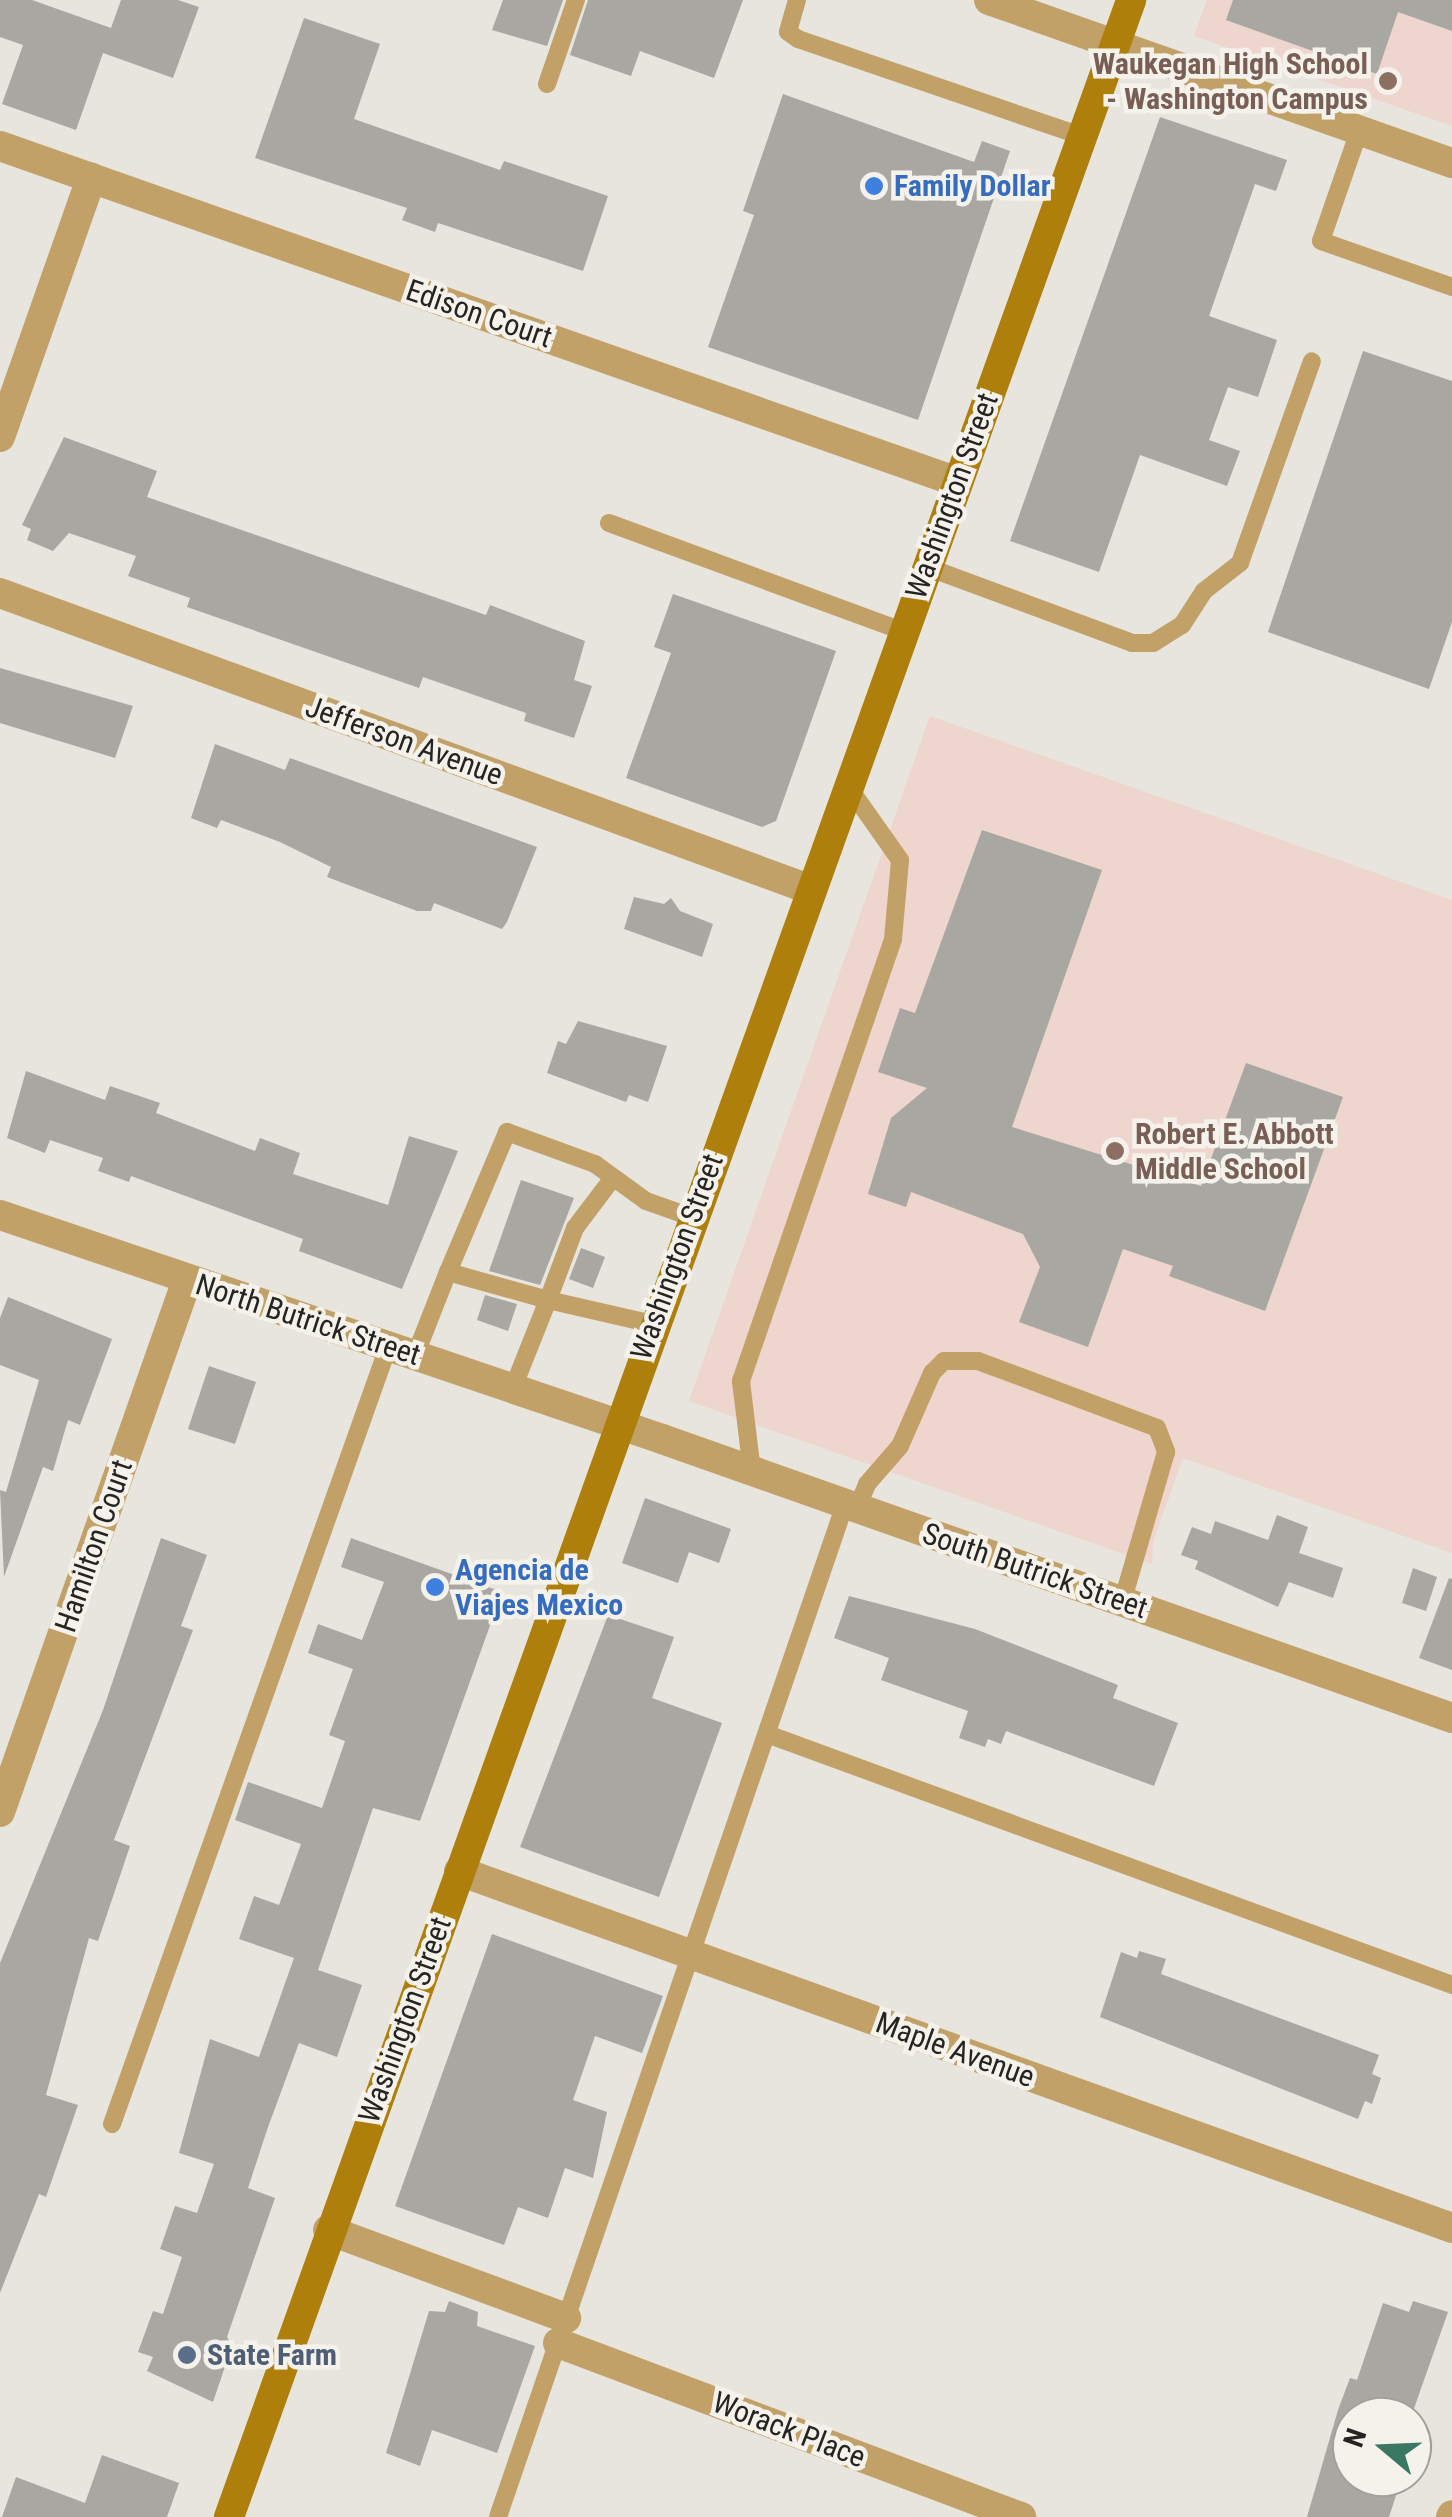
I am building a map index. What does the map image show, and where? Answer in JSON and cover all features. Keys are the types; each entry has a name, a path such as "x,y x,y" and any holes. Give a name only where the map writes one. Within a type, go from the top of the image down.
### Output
{"main road":[{"name":"Washington Street","path":"229,2517 328,2230 1130,0"}],"street":[{"path":"989,0 1452,163"},
{"name":"Edison Court","path":"0,146 958,482"},
{"path":"0,437 91,178"},
{"name":"Jefferson Avenue","path":"0,593 809,890"},
{"name":"North Butrick Street","path":"0,1215 617,1424"},
{"name":"Hamilton Court","path":"0,1812 187,1280"},
{"name":"South Butrick Street","path":"617,1424 1452,1718"},
{"name":"Maple Avenue","path":"459,1872 1452,2228"},
{"name":"Worack Place","path":"328,2230 1021,2517"}],"lane":[{"path":"547,84 576,0"},
{"path":"796,0 788,32 798,39 1081,136"},
{"path":"1360,131 1322,241 1452,286"},
{"path":"926,566 1132,643 1153,643 1182,625 1204,592 1240,563 1312,361"},
{"path":"609,523 903,631"},
{"path":"752,1471 741,1381 894,939 900,860 847,785"},
{"path":"112,2124 402,1351 448,1272 507,1132 595,1164 612,1179 691,1217"},
{"path":"513,1388 575,1228 612,1179"},
{"path":"448,1272 653,1324"},
{"path":"498,2517 766,1734 851,1506 900,1446 932,1372 944,1361 978,1361 1157,1428 1166,1452 1122,1602"},
{"path":"766,1734 1452,1986"}],"shaded area":[{"name":"Waukegan High School - Washington Campus","path":"1207,0 1452,0 1452,126 1194,36"},
{"name":"Robert E. Abbott Middle School","path":"930,716 1452,900 1452,1553 1183,1458 1153,1542 1152,1564 689,1401"}],"building":[{"path":"0,0 32,0 111,28 121,0 178,0 199,7 173,78 103,53 76,130 2,104 23,45 0,37"},
{"path":"503,0 563,0 547,46 492,30"},
{"path":"588,0 743,0 714,78 640,51 631,76 570,55"},
{"name":"Waukegan High School - Washington Campus","path":"1233,0 1452,0 1452,31 1398,12 1377,74 1226,20"},
{"path":"304,18 380,44 354,119 500,170 504,161 608,196 583,271 438,223 435,232 402,220 407,208 255,158"},
{"path":"783,94 974,162 982,141 1010,151 918,420 708,347 754,215 743,211"},
{"path":"1160,117 1287,160 1276,191 1255,184 1209,316 1277,340 1258,397 1228,387 1209,440 1240,451 1227,486 1140,455 1099,572 1010,541"},
{"path":"1363,351 1452,381 1452,622 1429,689 1268,632"},
{"path":"64,437 157,471 147,497 486,615 490,605 585,641 574,680 592,686 574,738 524,721 526,713 423,677 419,688 187,607 190,598 128,576 136,556 69,533 53,551 27,540 31,529 22,525"},
{"path":"673,594 836,651 776,821 762,827 626,778 671,653 654,647"},
{"path":"0,668 133,706 115,758 0,723"},
{"path":"215,744 285,770 290,758 537,847 507,922 502,929 434,903 431,911 417,911 327,877 331,867 280,842 221,820 217,828 191,818"},
{"name":"Robert E. Abbott Middle School","path":"982,830 1102,870 1012,1127 1201,1186 1246,1063 1343,1097 1265,1311 1169,1276 1173,1266 1123,1249 1088,1347 1019,1322 1040,1267 1023,1234 911,1192 906,1207 868,1194 891,1118 927,1088 878,1072 900,1008 915,1013"},
{"path":"634,897 664,904 671,898 680,911 713,924 702,957 624,929"},
{"path":"578,1021 667,1046 648,1102 629,1095 626,1102 547,1073 558,1041 566,1044"},
{"path":"26,1071 105,1100 110,1086 160,1103 156,1113 255,1151 260,1138 300,1153 293,1174 388,1205 409,1136 458,1151 402,1289 299,1251 303,1239 131,1176 129,1182 98,1171 103,1158 50,1140 45,1153 7,1138"},
{"path":"521,1180 574,1198 540,1285 489,1271"},
{"path":"581,1248 605,1257 593,1288 569,1279"},
{"path":"485,1295 517,1304 508,1331 477,1320"},
{"path":"8,1297 112,1339 80,1425 68,1420 53,1471 43,1467 4,1577 0,1490 6,1492 39,1380 0,1365 0,1318"},
{"path":"209,1366 256,1382 235,1444 188,1429"},
{"path":"645,1498 731,1529 719,1563 689,1552 678,1583 622,1563"},
{"path":"1277,1515 1308,1527 1299,1553 1343,1568 1333,1598 1289,1582 1278,1607 1195,1569 1198,1561 1181,1555 1192,1527 1211,1534 1215,1521 1268,1540"},
{"path":"161,1538 207,1555 181,1626 193,1630 114,1840 130,1846 98,1941 89,1938 46,2095 78,2105 46,2197 39,2194 0,2293 0,1963 103,1710"},
{"path":"351,1538 502,1592 420,1821 373,1808 318,1970 362,1985 337,2057 299,2043 267,2130 248,2188 275,2198 227,2337 232,2346 213,2402 147,2371 153,2357 138,2352 153,2311 163,2314 182,2257 160,2249 175,2206 197,2213 214,2164 179,2153 210,2039 259,2057 294,1958 239,1939 254,1896 279,1905 301,1844 235,1820 248,1782 322,1808 345,1741 329,1735 353,1669 308,1653 318,1624 362,1640 384,1582 341,1567"},
{"path":"1413,1568 1437,1577 1426,1611 1402,1603"},
{"path":"1449,1578 1452,1579 1452,1670 1419,1658"},
{"path":"849,1596 975,1629 1118,1685 1113,1698 1178,1723 1154,1786 1006,1731 1001,1744 988,1739 985,1747 959,1738 968,1711 881,1680 889,1658 834,1638"},
{"path":"608,1615 674,1637 652,1698 722,1723 659,1897 520,1847"},
{"path":"492,1934 663,1996 642,2053 595,2036 573,2100 607,2112 593,2178 565,2168 548,2218 518,2207 504,2245 395,2206"},
{"path":"1139,1951 1166,1959 1161,1974 1379,2055 1372,2074 1381,2078 1372,2104 1365,2101 1358,2119 1100,2017 1121,1952 1137,1958"},
{"path":"449,2301 478,2312 477,2326 535,2346 497,2453 432,2430 420,2466 386,2453 429,2311 445,2312"},
{"path":"1413,2301 1448,2312 1418,2397 1343,2397 1350,2378 1357,2380 1383,2303 1409,2312"},
{"path":"1332,2431 1332,2497 1396,2497 1389,2517 1307,2517"},
{"path":"102,2455 179,2483 167,2517 2,2517 16,2477 85,2503"}],"place":[{"name":"Waukegan High School - Washington Campus","path":"1388,81"},
{"name":"Family Dollar","path":"874,186"},
{"name":"Robert E. Abbott Middle School","path":"1115,1151"},
{"name":"Agencia de Viajes Mexico","path":"435,1587"},
{"name":"State Farm","path":"187,2355"}]}
